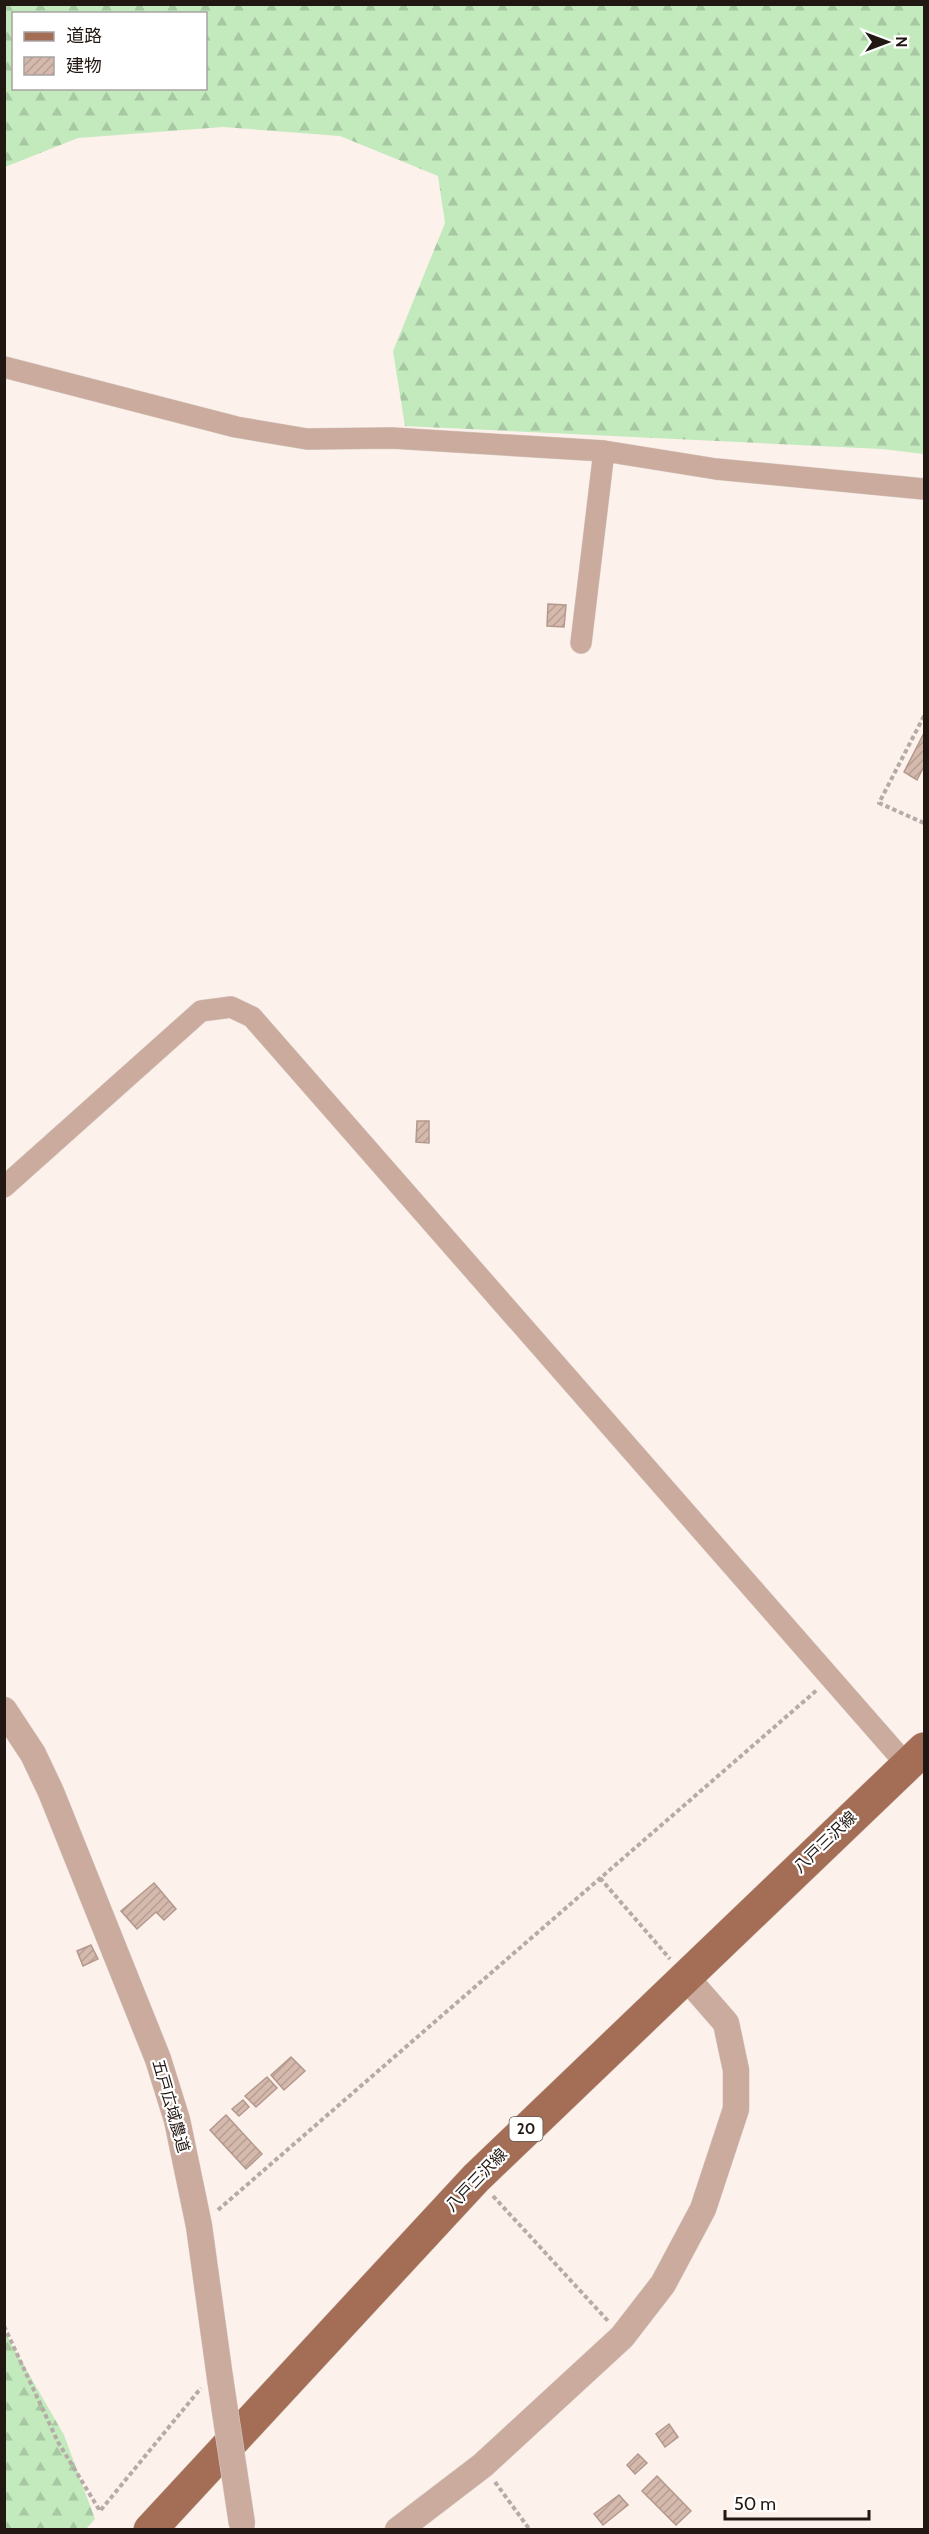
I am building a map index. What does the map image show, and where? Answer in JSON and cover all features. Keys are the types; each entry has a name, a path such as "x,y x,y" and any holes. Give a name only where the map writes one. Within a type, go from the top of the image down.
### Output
{"main road":[{"name":"八戸三沢線","path":"150,2529 476,2178 915,1757"}],"street":[{"path":"4,367 236,427 308,439 392,438 604,451 716,469 924,489"},
{"path":"581,643 604,451"},
{"path":"4,1187 201,1011 231,1007 252,1017 830,1678 915,1757"},
{"name":"五戸広域農道","path":"4,1710 33,1754 51,1792 158,2060 177,2120 199,2226 242,2527"},
{"path":"398,2529 483,2465 622,2337 663,2284 703,2209 735,2109 735,2070 726,2023 685,1976"}],"path":[{"path":"924,716 879,803 924,823"},
{"path":"199,2226 830,1678"},
{"path":"600,1878 685,1976"},
{"path":"476,2178 622,2337"},
{"path":"4,2326 58,2442 100,2511 219,2373"},
{"path":"483,2465 530,2529"}],"green space":[{"path":"5,4 924,5 924,454 882,449 405,426 393,351 445,223 438,176 340,136 223,127 78,138 5,167"},
{"path":"4,2331 64,2435 95,2519 86,2529 5,2529"}],"building":[{"path":"548,604 566,605 564,627 547,626"},
{"path":"924,733 924,766 917,780 904,772"},
{"path":"417,1121 429,1121 429,1143 416,1142"},
{"path":"154,1883 176,1909 164,1920 156,1912 137,1929 121,1911"},
{"path":"91,1945 98,1959 83,1966 77,1951"},
{"path":"291,2057 305,2071 284,2090 271,2075"},
{"path":"267,2077 277,2088 256,2107 245,2096"},
{"path":"243,2100 249,2107 239,2116 232,2109"},
{"path":"226,2115 262,2154 246,2169 210,2130"},
{"path":"669,2424 678,2437 665,2447 656,2434"},
{"path":"638,2454 647,2463 635,2474 627,2465"},
{"path":"657,2476 691,2511 676,2525 642,2491"},
{"path":"619,2495 628,2505 603,2525 594,2514"}]}
